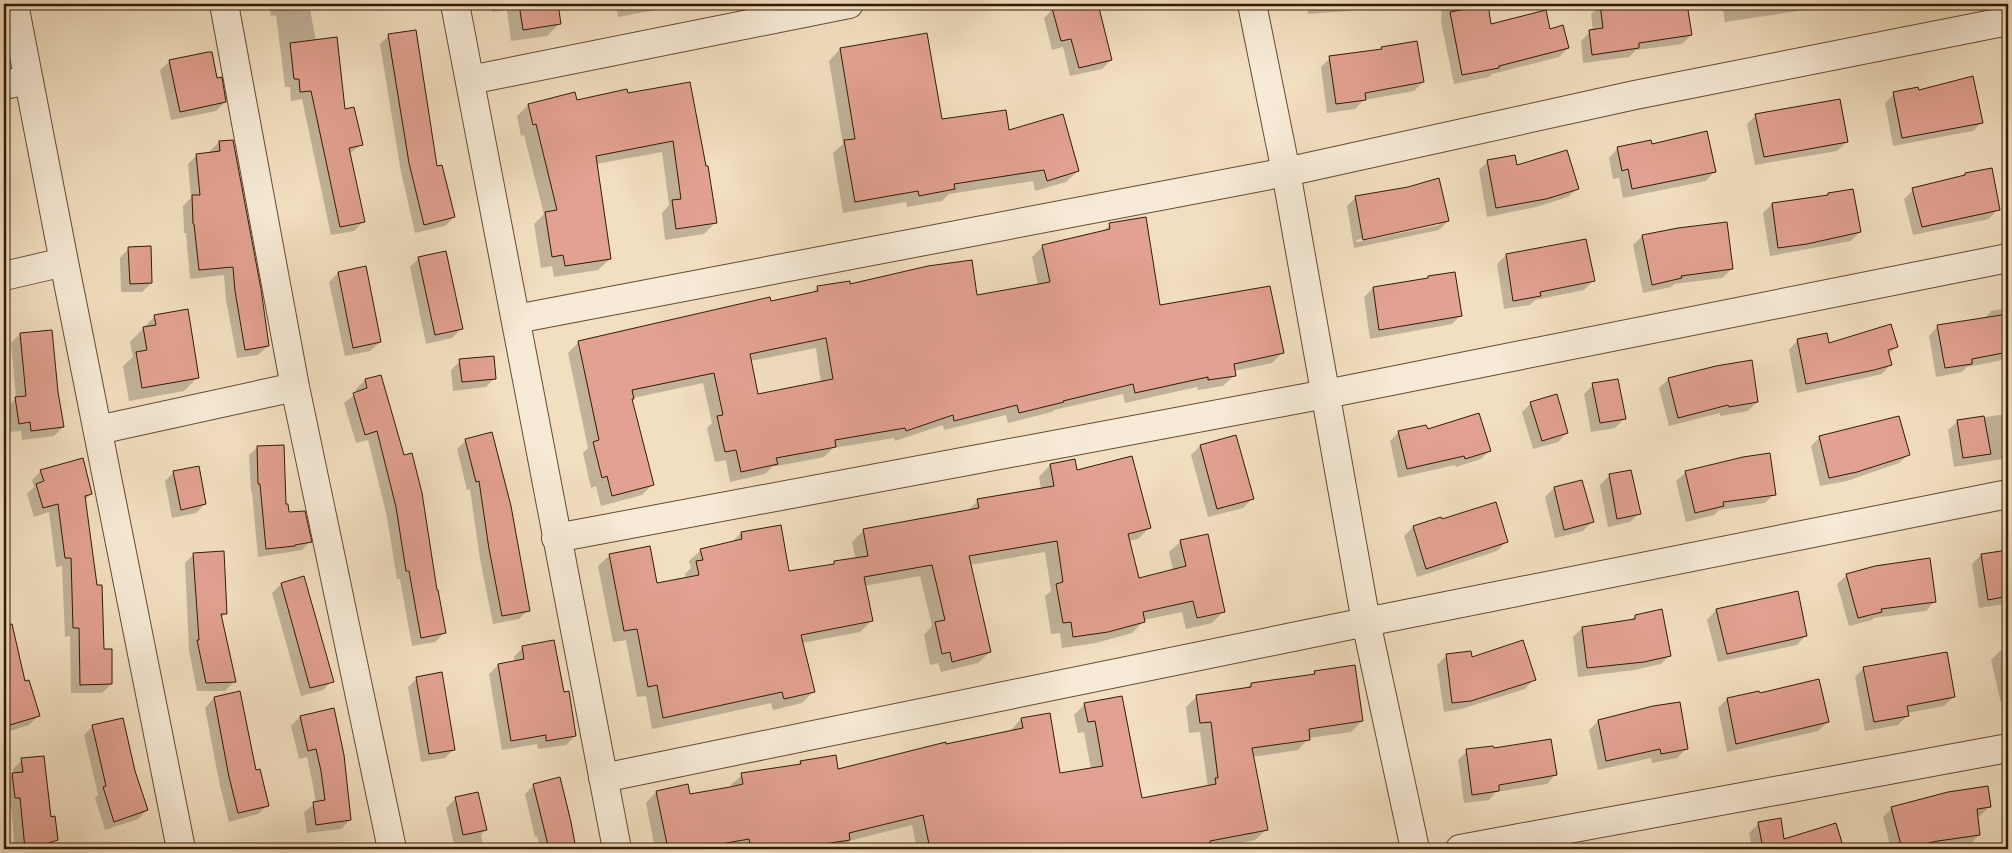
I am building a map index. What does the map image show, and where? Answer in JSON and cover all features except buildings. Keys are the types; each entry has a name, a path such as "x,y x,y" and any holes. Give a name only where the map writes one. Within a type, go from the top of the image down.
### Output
{"street":[{"path":"14,4 16,82 64,262 181,849"},
{"path":"224,4 294,388 392,849"},
{"path":"455,4 617,849"},
{"path":"470,80 849,4"},
{"path":"1252,4 1286,172 1366,622 1415,849"},
{"path":"516,319 1286,172 1635,95 2008,21"},
{"path":"556,538 1326,394 2008,258"},
{"path":"4,276 64,262"},
{"path":"98,430 294,388"},
{"path":"603,778 1366,622 2008,494"},
{"path":"1460,849 2008,748"}]}
